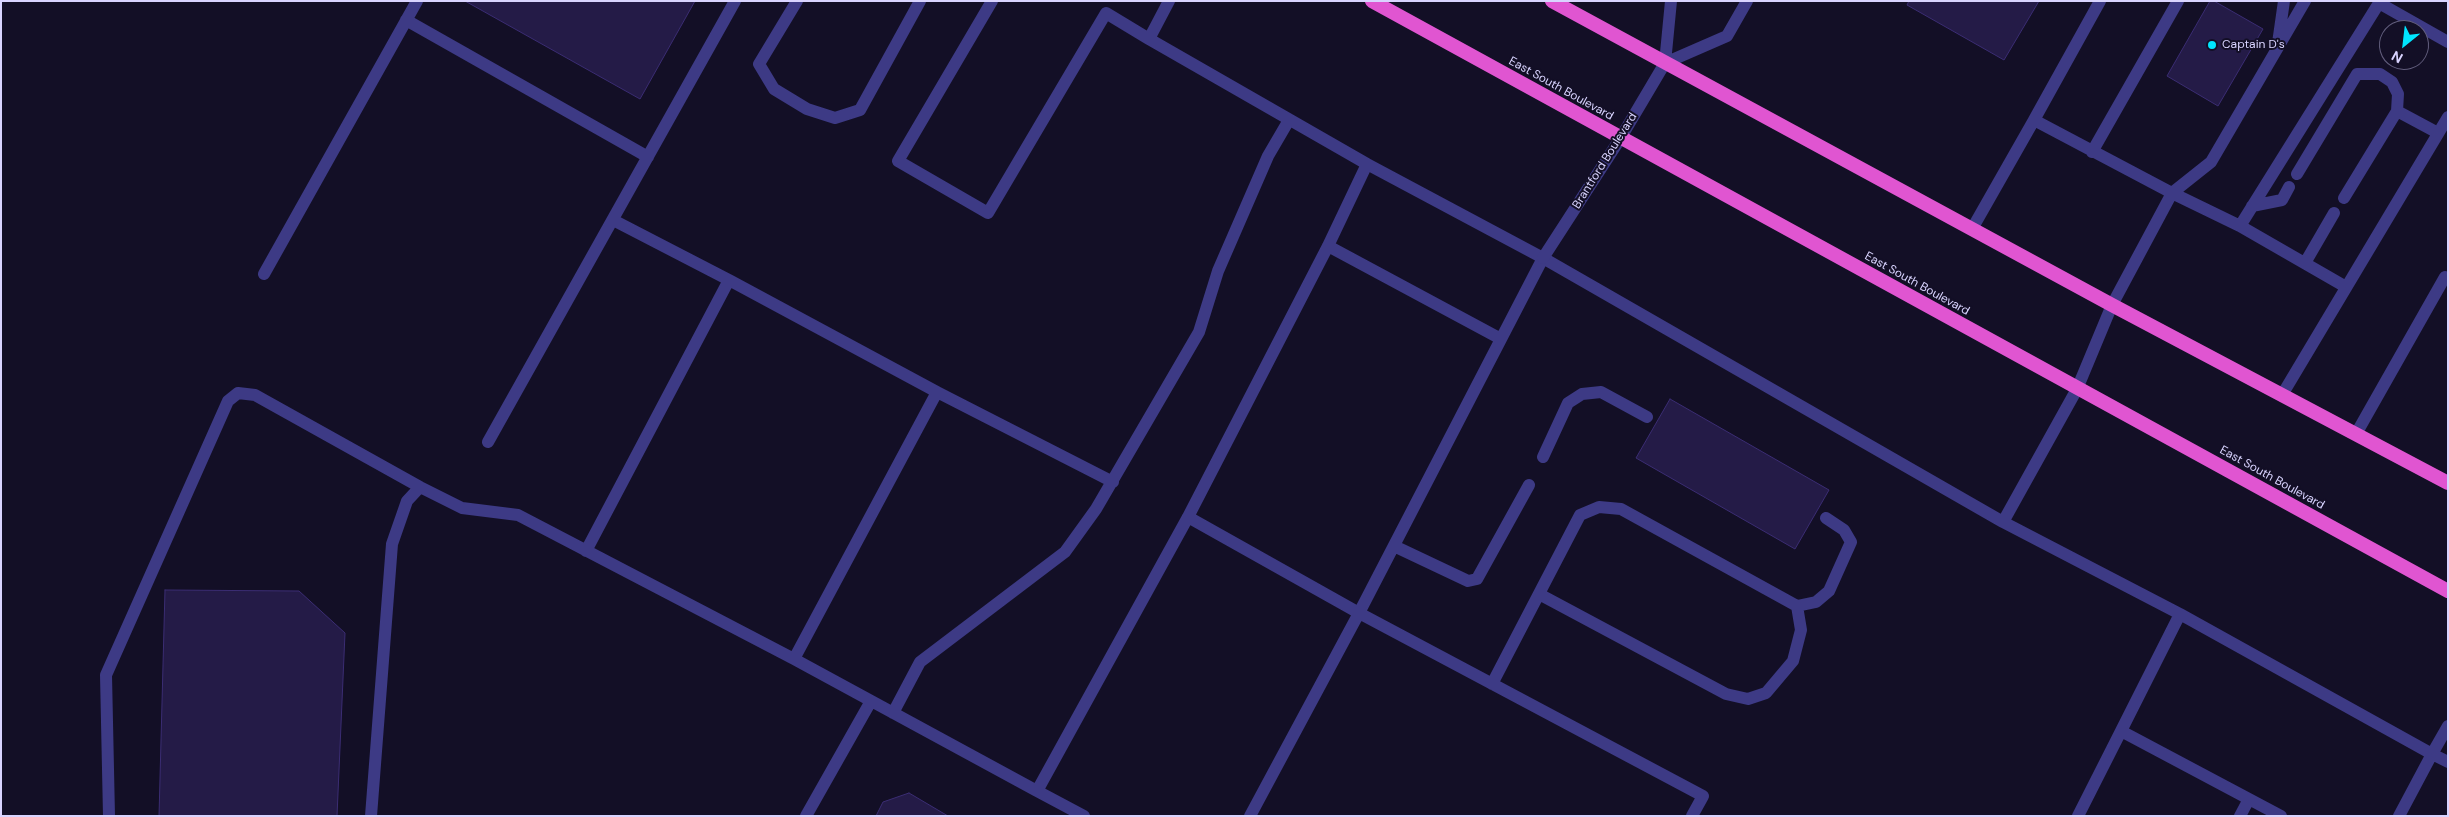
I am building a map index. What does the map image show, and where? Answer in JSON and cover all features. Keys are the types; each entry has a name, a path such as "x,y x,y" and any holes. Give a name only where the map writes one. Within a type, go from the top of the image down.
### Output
{"highway":[{"name":"East South Boulevard","path":"1372,1 2448,591"},
{"path":"1552,1 1972,230 2448,483"}],"street":[{"path":"264,274 417,1"},
{"path":"488,442 735,1"},
{"path":"797,1 759,64 774,88 807,109 835,118 860,110 920,1"},
{"path":"992,1 898,161 988,213 1107,7 1149,39 1367,164 1543,258 2003,522 2180,614 2448,762"},
{"path":"1149,39 1170,1"},
{"name":"Brantford Boulevard","path":"1250,816 1359,613 1543,258 1620,138 1664,63 1671,1"},
{"path":"1664,63 1727,36 1747,1"},
{"path":"1972,230 2100,1"},
{"path":"2092,152 2178,1"},
{"path":"2277,48 2284,1"},
{"path":"2003,522 2078,389 2112,305 2172,193 2211,162 2305,1"},
{"path":"2240,226 2379,3 2448,42"},
{"path":"406,20 648,157"},
{"path":"2297,174 2357,74 2380,74 2392,82 2398,94 2397,111 2344,198"},
{"path":"2397,111 2438,133"},
{"path":"2282,395 2448,117"},
{"path":"893,713 920,662 1065,552 1096,509 1199,332 1218,271 1268,156 1290,120"},
{"path":"2034,120 2092,152 2240,226 2346,287"},
{"path":"1037,791 1188,517 1328,246 1367,164"},
{"path":"2252,206 2282,200 2290,187"},
{"path":"2305,264 2334,213"},
{"path":"613,220 937,392 1113,482"},
{"path":"1328,246 1501,339"},
{"path":"2356,434 2444,277 2448,279"},
{"path":"586,551 728,280"},
{"path":"794,659 937,392"},
{"path":"1543,457 1568,403 1582,394 1601,392 1647,417"},
{"path":"109,816 106,675 228,401 238,393 255,395 420,487 462,508 518,515 794,659 1084,816"},
{"path":"1394,546 1468,581 1478,578 1529,485"},
{"path":"371,816 392,544 407,501 420,487"},
{"path":"1492,684 1580,515 1599,507 1621,509 1797,606 1816,602 1830,591 1851,542 1844,530 1826,518"},
{"path":"1188,517 1359,613 1703,796 1692,816"},
{"path":"1539,594 1726,694 1748,699 1766,693 1793,661 1801,630 1797,606"},
{"path":"2078,816 2180,614"},
{"path":"806,816 870,701"},
{"path":"2399,816 2448,726"},
{"path":"2120,731 2281,816"},
{"path":"2240,816 2249,799"}],"building":[{"path":"465,1 695,1 640,99"},
{"path":"1909,1 2039,1 2004,60 1907,5"},
{"path":"2210,1 2214,1 2263,29 2218,106 2167,76"},
{"path":"1670,399 1829,490 1795,549 1636,458"},
{"path":"165,590 299,591 345,633 337,816 159,816"},
{"path":"909,793 948,816 876,816 883,802"}],"place":[{"name":"Captain D's","path":"2212,45"}]}
